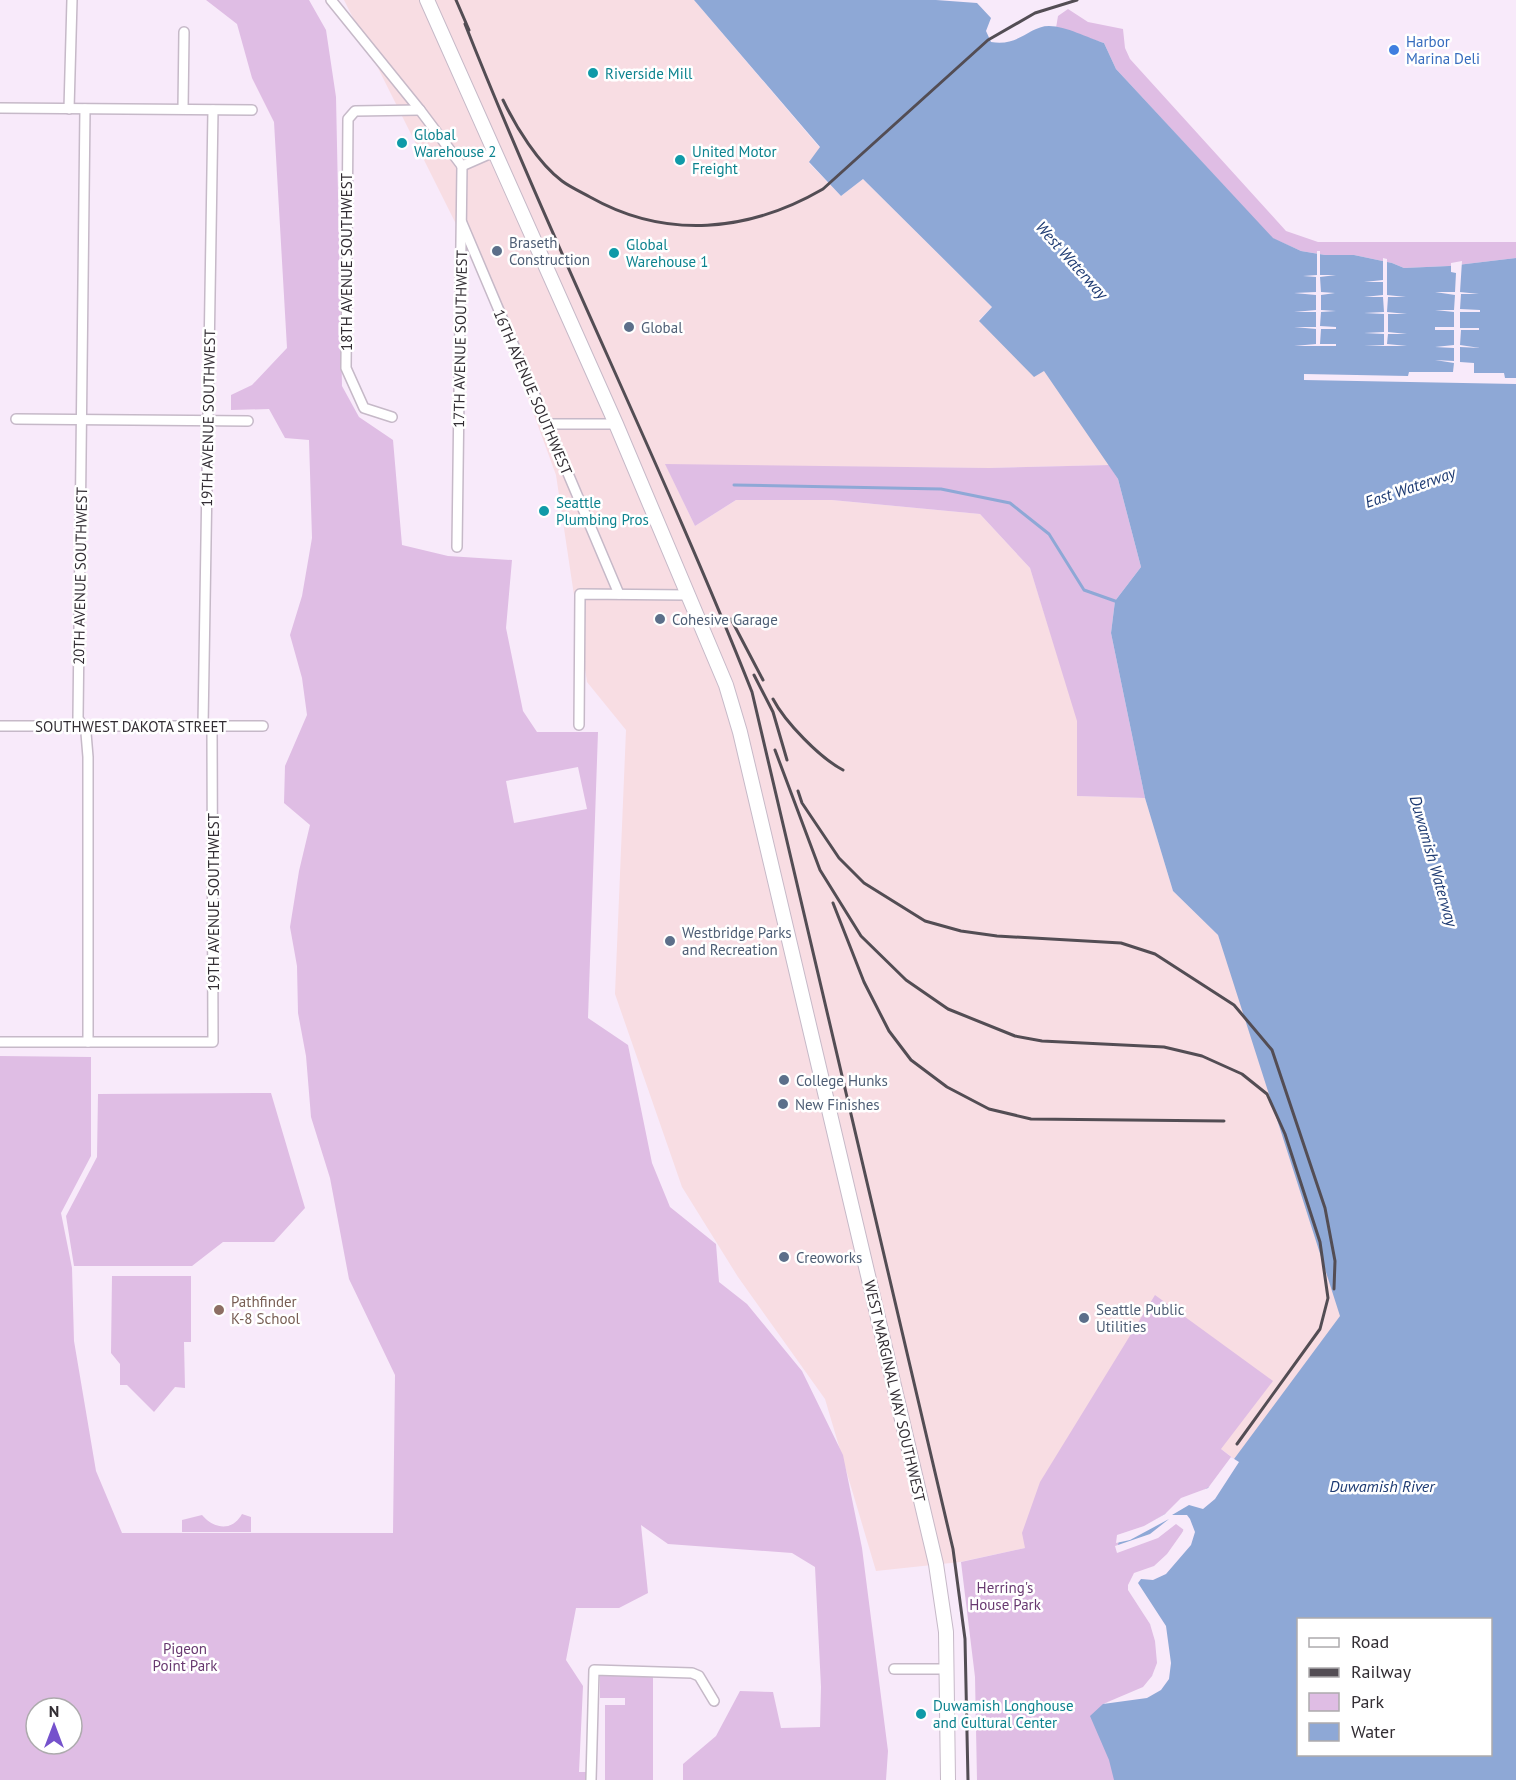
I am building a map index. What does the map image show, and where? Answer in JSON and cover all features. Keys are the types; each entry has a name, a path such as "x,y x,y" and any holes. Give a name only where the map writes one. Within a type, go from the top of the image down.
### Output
{"main road":[{"name":"WEST MARGINAL WAY SOUTHWEST","path":"427,0 616,424 726,685 743,743 936,1564 945,1621 948,1780"}],"street":[{"path":"69,109 72,0"},
{"path":"331,0 462,166 494,152"},
{"path":"183,110 184,32"},
{"path":"0,108 252,110"},
{"name":"20TH AVENUE SOUTHWEST","path":"85,109 78,718 86,734 88,757 88,1042"},
{"name":"19TH AVENUE SOUTHWEST","path":"88,1042 213,1042 207,726 208,421 213,110"},
{"name":"18TH AVENUE SOUTHWEST","path":"392,417 364,408 346,368 348,118 355,111 420,110"},
{"name":"17TH AVENUE SOUTHWEST","path":"457,547 462,166"},
{"name":"16TH AVENUE SOUTHWEST","path":"462,224 619,594"},
{"path":"16,419 248,421"},
{"path":"547,424 616,424"},
{"path":"579,725 580,594 688,595"},
{"name":"SOUTHWEST DAKOTA STREET","path":"0,726 263,726"},
{"path":"0,1042 88,1042"},
{"path":"894,1669 947,1669"},
{"path":"591,1780 594,1670 654,1671 699,1676 714,1701"}],"shaded area":[{"path":"344,0 694,0 820,148 809,163 841,196 863,179 992,307 979,320 1044,370 1109,465 989,468 666,465 695,526 736,500 832,500 980,514 1030,568 1078,721 1077,796 1145,798 1173,891 1218,935 1240,1001 1378,1291 1244,1466 1221,1449 1025,1548 960,1562 876,1571 825,1399 738,1277 682,1187 615,994 626,730 587,682 556,475 486,284"}],"green space":[{"name":"Pigeon Point Park","path":"206,0 309,0 326,30 336,97 342,386 359,417 393,440 402,545 448,556 512,560 506,628 523,711 537,732 598,732 588,1018 628,1045 652,1163 670,1207 716,1244 719,1282 747,1304 802,1371 843,1455 862,1548 888,1751 886,1780 683,1780 683,1764 716,1736 740,1691 773,1692 781,1728 820,1727 821,1687 815,1567 792,1553 668,1544 641,1525 648,1593 619,1608 576,1608 566,1660 583,1686 579,1772 594,1772 594,1780 0,1780 0,1056 91,1057 91,1156 61,1213 72,1268 74,1341 96,1471 122,1533 393,1533 395,1375 349,1279 330,1178 311,1117 306,1056 298,1013 297,966 290,927 299,871 310,825 284,803 285,766 307,715 302,678 290,635 302,596 312,538 309,440 285,438 269,409 231,410 231,395 252,385 287,348 274,122 252,78 237,24","holes":["578,767 587,809 514,823 506,781"]},
{"path":"1068,9 1088,22 1123,29 1125,48 1130,59 1286,231 1318,242 1516,242 1516,258 1449,266 1404,268 1392,263 1354,255 1325,255 1301,251 1272,238 1116,69 1104,43 1056,28 1058,16"},
{"path":"665,464 989,468 1109,465 1118,479 1141,567 1115,601 1111,633 1145,798 1077,796 1077,721 1030,568 980,514 832,500 736,500 695,526"},
{"path":"271,1093 305,1208 274,1242 223,1242 192,1266 74,1266 66,1216 97,1157 98,1094"},
{"path":"112,1276 191,1276 191,1342 184,1342 185,1388 175,1387 154,1412 127,1385 120,1385 120,1364 111,1353"},
{"name":"Herring's House Park","path":"1155,1295 1273,1381 1221,1449 1234,1459 1217,1482 1173,1522 1185,1525 1153,1623 1183,1780 977,1780 975,1677 961,1562 1025,1548 1022,1533 1040,1482"},
{"path":"242,1514 251,1517 251,1532 182,1532 182,1520 202,1515 217,1526 228,1526 238,1520"},
{"path":"600,1676 653,1676 653,1780 605,1780 605,1705 625,1705 625,1698 600,1698"}],"water":[{"path":"694,0 936,0 977,3 991,18 986,31 991,42 1009,42 1042,27 1070,30 1104,43 1116,69 1273,238 1301,251 1325,255 1354,255 1392,263 1404,268 1449,266 1516,258 1516,1780 1114,1780 1109,1760 1090,1716 1103,1704 1144,1690 1160,1663 1158,1640 1130,1581 1165,1559 1179,1543 1185,1525 1176,1521 1157,1535 1117,1550 1120,1536 1131,1535 1217,1482 1340,1316 1218,935 1173,891 1145,798 1111,633 1115,601 1141,567 1118,479 1044,371 1034,377 979,321 992,307 863,179 841,196 809,162 820,147"}],"pier":[{"path":"1317,251 1320,251 1320,275 1336,275 1320,277 1321,292 1335,293 1321,295 1321,310 1336,311 1321,312 1320,326 1336,327 1336,329 1321,329 1320,344 1336,344 1336,346 1294,346 1316,344 1316,329 1294,327 1316,327 1316,312 1294,312 1316,310 1316,295 1294,293 1316,292 1316,277 1303,276 1317,275"},
{"path":"1383,258 1387,259 1387,295 1406,297 1388,297 1387,312 1407,314 1388,314 1388,332 1407,334 1388,334 1387,344 1407,346 1364,346 1384,345 1384,334 1364,333 1384,332 1384,314 1364,313 1384,312 1383,297 1364,297 1383,295 1383,282 1364,282 1383,280"},
{"path":"1462,261 1460,292 1479,294 1461,294 1460,309 1480,310 1480,312 1460,312 1460,328 1479,328 1479,330 1461,330 1460,345 1480,348 1460,347 1460,362 1474,363 1474,373 1504,373 1505,378 1516,378 1516,384 1304,380 1304,374 1408,376 1409,372 1453,372 1454,363 1435,360 1454,361 1454,348 1435,347 1454,345 1454,330 1435,330 1435,327 1454,327 1454,312 1435,310 1454,310 1455,295 1435,292 1455,292 1456,273 1451,272 1451,263"},
{"path":"1231,1457 1239,1462 1215,1499 1203,1509 1189,1505 1172,1515 1187,1515 1190,1519 1195,1532 1191,1545 1166,1574 1153,1580 1141,1579 1138,1583 1166,1626 1171,1663 1169,1679 1161,1690 1147,1698 1103,1704 1143,1687 1152,1676 1157,1663 1155,1641 1150,1624 1128,1590 1128,1585 1134,1573 1154,1566 1167,1554 1184,1530 1176,1524 1158,1538 1117,1553 1115,1546 1150,1534 1169,1519 1130,1540 1116,1543 1117,1535 1144,1526 1165,1514 1181,1498 1208,1488"}],"waterway":[{"path":"734,485 941,489 1010,503 1049,534 1084,590 1115,601"}],"railway":[{"path":"456,0 469,30"},
{"path":"503,100 514,122 544,165 562,181 590,197 619,211 648,220 678,225 737,222 795,203 823,189 988,40 1035,13 1077,0"},
{"path":"465,24 535,192 682,524 752,692 953,1549 965,1639 968,1780"},
{"path":"731,619 763,680"},
{"path":"754,675 773,712 787,760"},
{"path":"773,699 804,739 843,770"},
{"path":"775,750 820,870 861,936 906,980 948,1009 1015,1036 1042,1041 1164,1047 1202,1056 1242,1074 1267,1094 1285,1134 1320,1242 1328,1298 1320,1329 1237,1444"},
{"path":"798,791 802,803 839,858 864,883 925,921 961,931 997,936 1121,943 1155,954 1234,1005 1272,1050 1325,1208 1335,1261 1334,1289"},
{"path":"833,903 864,982 889,1031 911,1060 947,1087 989,1109 1031,1119 1224,1121"}],"place":[{"name":"Harbor Marina Deli","path":"1394,50"},
{"name":"Riverside Mill","path":"593,73"},
{"name":"Global Warehouse 2","path":"402,143"},
{"name":"United Motor Freight","path":"680,160"},
{"name":"Braseth Construction","path":"497,251"},
{"name":"Global Warehouse 1","path":"614,253"},
{"name":"Global","path":"629,327"},
{"name":"Seattle Plumbing Pros","path":"544,511"},
{"name":"Cohesive Garage","path":"660,619"},
{"name":"Westbridge Parks and Recreation","path":"670,941"},
{"name":"College Hunks","path":"784,1080"},
{"name":"New Finishes","path":"783,1104"},
{"name":"Creoworks","path":"784,1257"},
{"name":"Pathfinder K-8 School","path":"219,1310"},
{"name":"Seattle Public Utilities","path":"1084,1318"},
{"name":"Duwamish Longhouse and Cultural Center","path":"921,1714"}],"water label":[{"name":"West Waterway","path":"1072,260"},
{"name":"East Waterway","path":"1410,487"},
{"name":"Duwamish Waterway","path":"1434,861"},
{"name":"Duwamish River","path":"1382,1486"}]}
